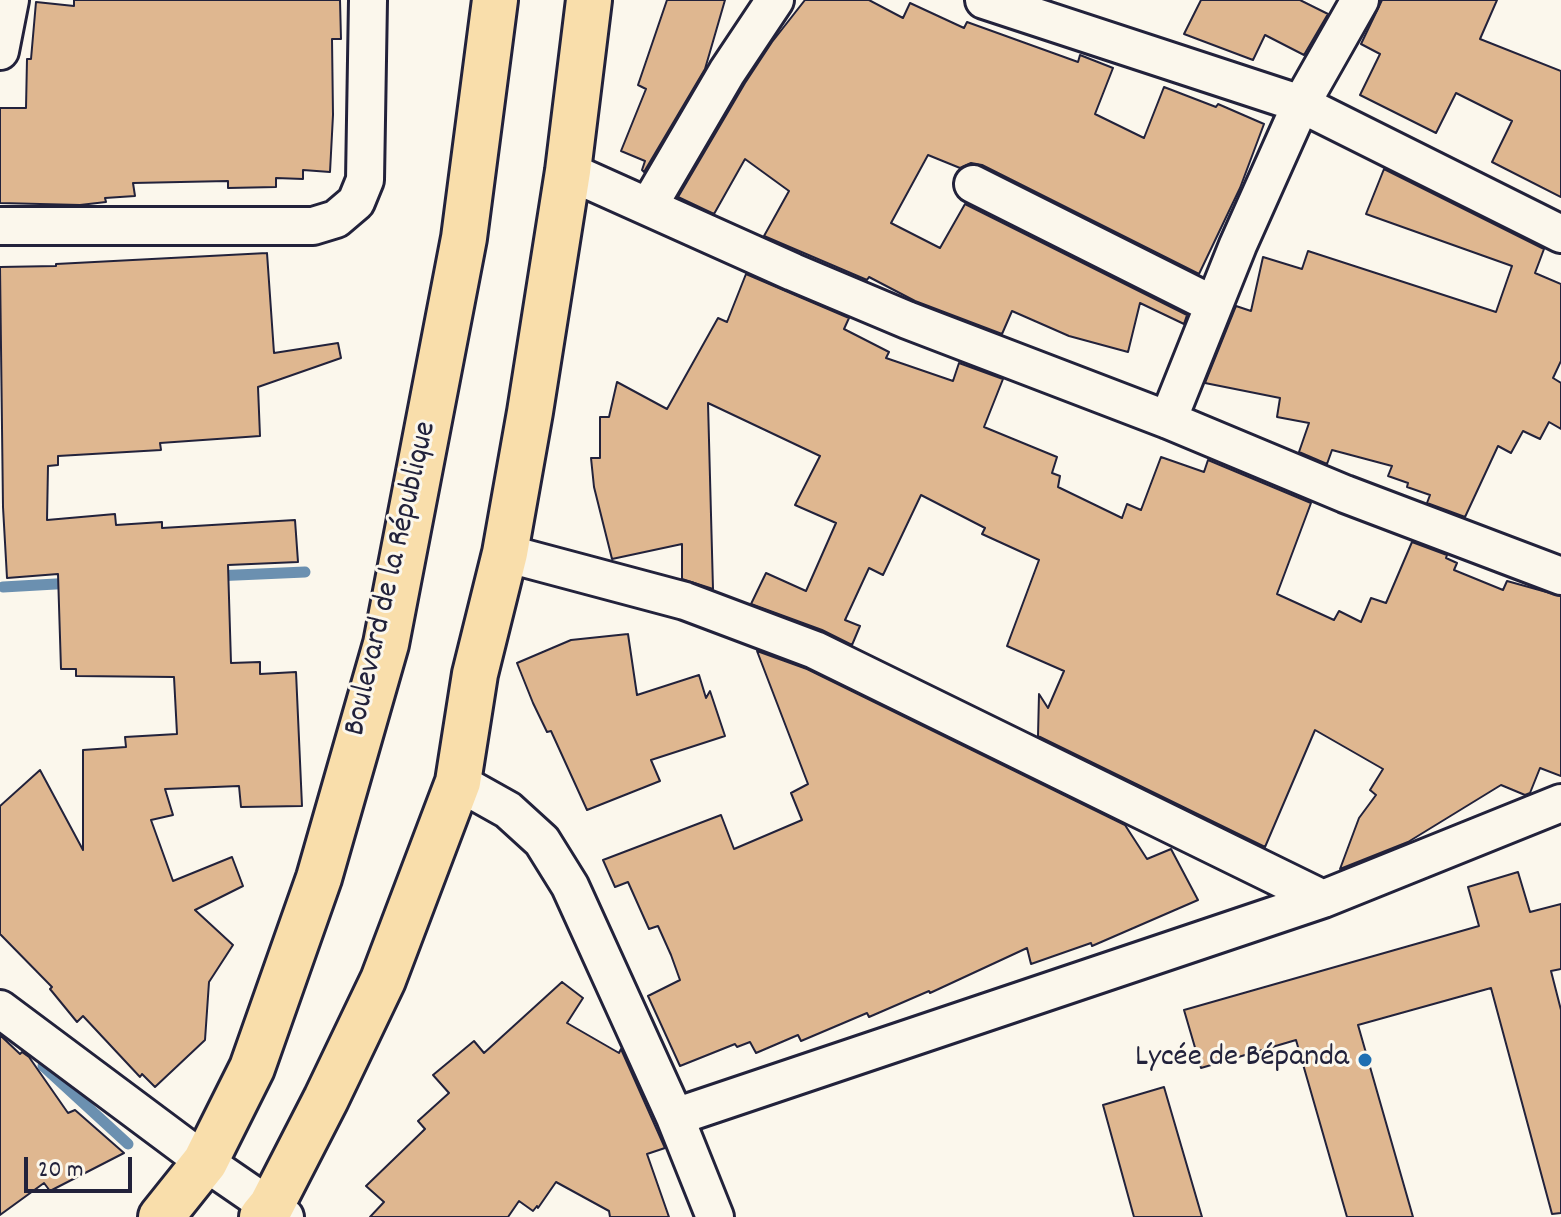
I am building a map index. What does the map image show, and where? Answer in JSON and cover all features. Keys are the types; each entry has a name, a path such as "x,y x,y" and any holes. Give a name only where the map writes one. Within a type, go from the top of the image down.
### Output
{"main road":[{"name":"Boulevard de la République","path":"161,1217 205,1162 252,1068 319,878 386,644 464,238 495,0"},
{"path":"273,1213 383,980 458,782 475,674 505,553 568,171 589,0"}],"street":[{"path":"0,51 10,0"},
{"path":"0,226 313,226 336,219 356,202 365,180 368,0"},
{"path":"648,207 727,72 775,0"},
{"path":"984,0 1301,104 1561,234"},
{"path":"1168,420 1238,245 1301,104 1360,0"},
{"path":"568,171 907,320 1561,576"},
{"path":"973,184 1214,305"},
{"path":"505,553 685,601 815,650 1323,899"},
{"path":"458,782 508,810 542,841 570,886 675,1117 715,1217"},
{"path":"675,1117 1323,899 1561,803"},
{"path":"0,1009 273,1213"}],"building":[{"path":"74,0 340,0 341,39 332,39 330,172 303,170 303,179 276,178 276,187 228,188 228,181 133,183 135,196 105,198 106,202 80,205 0,203 0,108 26,108 27,59 31,59 36,2 74,6"},
{"path":"667,0 725,0 705,69 644,172 645,161 621,151 646,89 638,85"},
{"path":"805,0 869,0 903,18 910,3 964,28 967,22 1078,62 1080,55 1113,68 1095,114 1144,138 1164,87 1216,107 1218,104 1264,124 1240,188 1199,274 982,165 971,163 960,168 928,155 891,223 940,248 965,204 1187,315 1184,324 1140,303 1128,352 1069,336 1012,311 1002,334 915,301 869,277 867,280 764,236 789,191 745,159 714,214 678,197 745,83"},
{"path":"1201,0 1300,0 1328,14 1304,55 1265,35 1253,60 1184,34"},
{"path":"1382,0 1497,0 1480,39 1561,71 1561,197 1492,162 1512,121 1456,93 1436,133 1360,95 1380,54 1361,44"},
{"path":"1384,169 1544,249 1535,273 1561,284 1561,361 1553,378 1561,383 1561,429 1549,422 1540,439 1523,431 1511,453 1498,446 1465,517 1427,503 1430,495 1388,476 1392,466 1332,450 1327,464 1299,452 1309,423 1277,417 1280,398 1205,383 1236,306 1251,311 1263,257 1302,269 1308,251 1496,312 1512,266 1366,214"},
{"path":"267,253 274,353 338,343 341,358 258,387 260,436 160,443 161,450 58,456 58,465 48,466 47,520 115,514 116,525 162,522 162,528 295,520 298,562 228,565 231,663 260,662 260,674 296,672 302,806 241,807 239,786 165,789 173,815 151,820 173,881 232,857 243,886 195,910 233,945 209,982 205,1040 155,1087 142,1074 140,1077 83,1016 77,1022 50,989 52,987 0,934 0,806 40,770 83,850 83,750 126,747 125,737 177,734 174,677 76,676 76,669 61,669 58,574 7,578 3,507 0,267"},
{"path":"746,274 849,318 844,329 889,352 886,358 953,381 959,363 1003,379 984,427 1057,457 1052,473 1060,476 1058,487 1122,518 1127,504 1141,510 1161,457 1204,472 1208,460 1311,503 1277,594 1334,620 1339,611 1361,622 1371,598 1386,603 1412,542 1447,555 1446,558 1457,563 1454,570 1503,590 1507,581 1561,596 1561,776 1540,768 1530,793 1525,795 1501,785 1408,842 1340,869 1359,818 1376,795 1370,790 1383,769 1315,730 1265,847 1038,736 1039,694 1048,708 1064,671 1007,646 1039,560 982,534 985,528 921,495 883,575 869,568 845,620 860,626 852,645 822,630 751,604 766,573 806,591 836,523 795,505 820,456 708,403 713,589 682,579 682,544 612,559 594,487 591,458 600,458 600,417 609,417 617,382 667,409 718,318 727,322"},
{"path":"628,634 637,695 699,675 706,698 710,691 725,736 651,760 660,781 587,810 551,731 547,732 533,703 517,663 571,640"},
{"path":"757,651 807,669 1125,825 1147,859 1171,849 1198,900 1092,946 1091,943 1031,964 1027,948 930,993 869,1017 867,1013 801,1041 798,1035 756,1053 750,1042 737,1047 735,1044 680,1066 648,996 680,980 671,955 658,926 649,929 628,882 615,887 603,860 721,815 734,849 802,820 791,793 808,784"},
{"path":"1518,872 1530,912 1561,904 1561,969 1551,971 1561,1010 1561,1213 1552,1214 1491,988 1358,1025 1413,1217 1347,1217 1296,1040 1201,1068 1184,1010 1479,926 1468,887"},
{"path":"562,982 583,998 567,1023 619,1053 621,1049 665,1148 647,1154 669,1217 610,1217 609,1211 556,1182 538,1208 533,1211 519,1201 508,1217 370,1217 384,1202 366,1186 425,1129 418,1121 449,1093 433,1075 474,1041 484,1053"},
{"path":"0,1035 20,1054 22,1052 29,1057 68,1113 75,1110 124,1153 50,1191 44,1183 0,1215"},
{"path":"1164,1087 1202,1217 1134,1217 1103,1105"}],"waterway":[{"path":"214,576 305,572"},
{"path":"3,587 73,583"},
{"path":"43,1066 128,1144"}],"place":[{"name":"Lycée de Bépanda","path":"1365,1060"}]}
